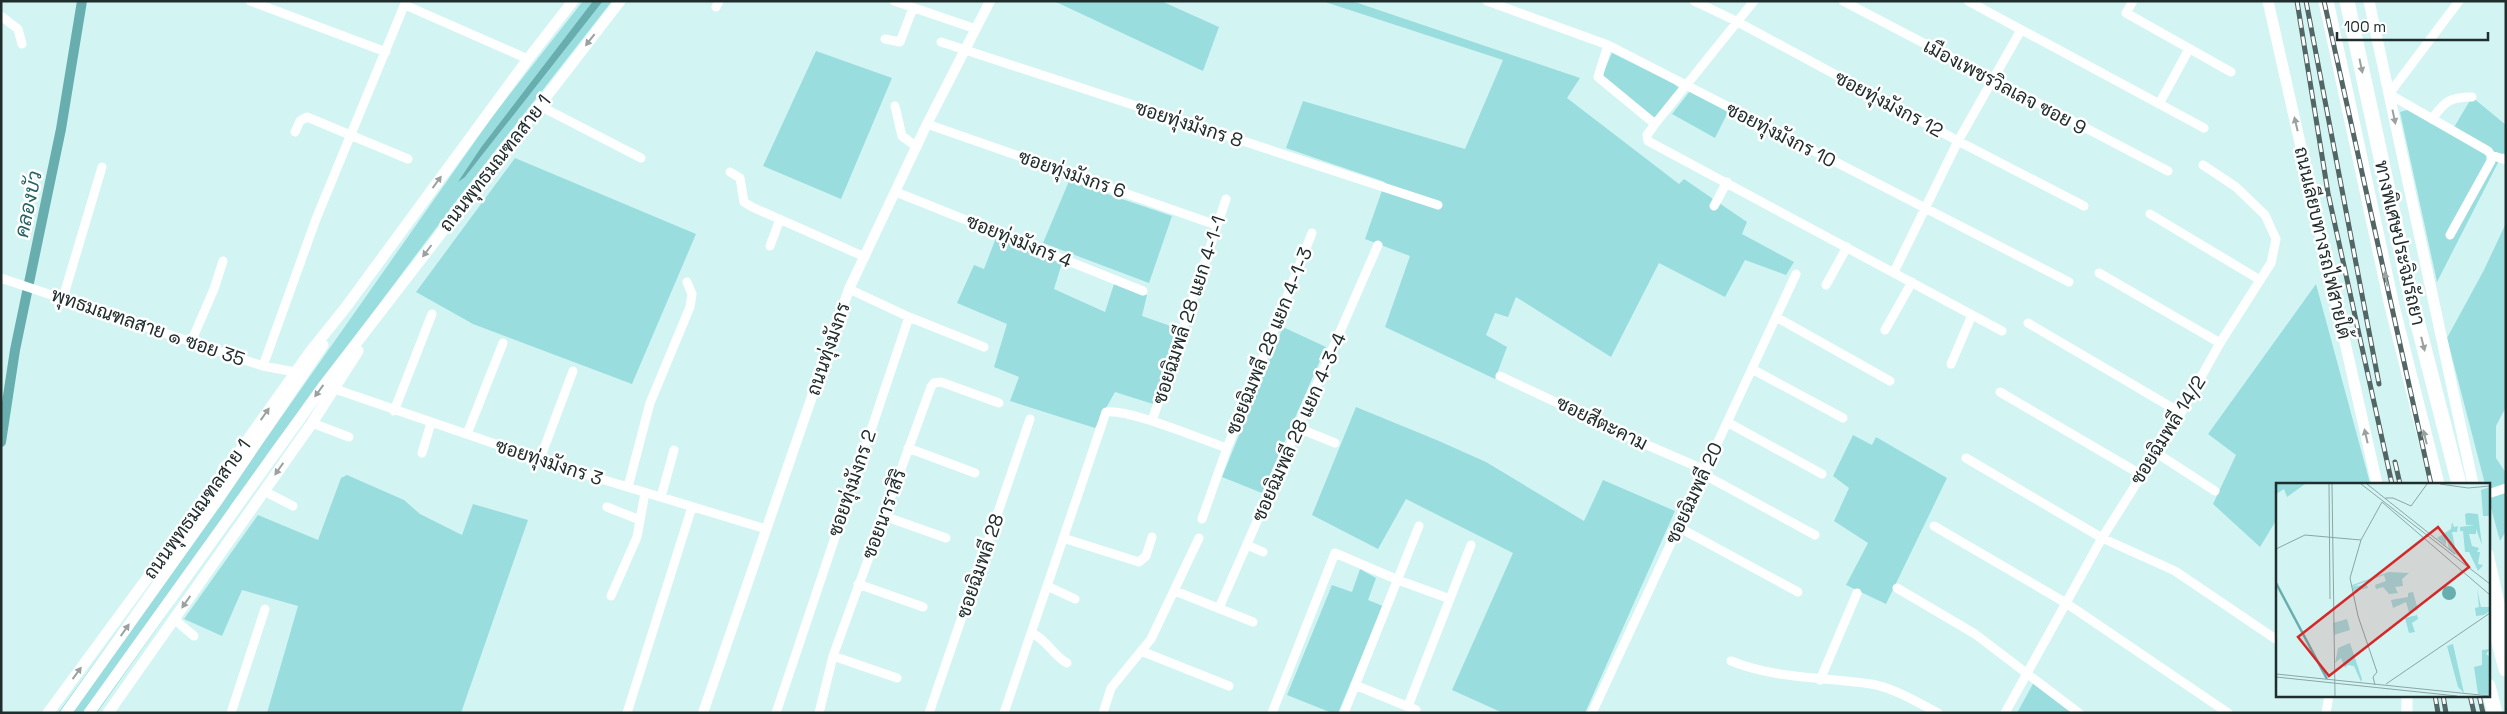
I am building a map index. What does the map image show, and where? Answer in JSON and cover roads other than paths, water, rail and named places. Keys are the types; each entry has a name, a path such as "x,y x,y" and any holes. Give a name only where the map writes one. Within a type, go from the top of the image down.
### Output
{"highway":[{"name":"ทางพิเศษประจิมรัถยา","path":"2326,1 2392,306 2437,483"},
{"name":"ทางพิเศษประจิมรัถยา","path":"2347,1 2412,301 2459,483"},
{"path":"2490,608 2506,669"},
{"path":"2490,694 2495,713"}],"main road":[{"name":"ถนนพุทธมณฑลสาย 1","path":"48,713 206,498 295,372 346,307 528,59 574,1"},
{"name":"ถนนพุทธมณฑลสาย 1","path":"89,713 324,386 538,105 620,1"},
{"name":"ถนนเลียบทางรถไฟสายใต้","path":"2268,1 2377,483"},
{"path":"2368,1 2473,483"},
{"name":"ถนนพุทธมณฑลสาย 1","path":"66,713 310,366 346,307"},
{"name":"ถนนพุทธมณฑลสาย 1","path":"108,713 312,423 354,358 371,325"},
{"path":"2490,563 2506,634"},
{"path":"2407,696 2407,713"}],"street":[{"path":"250,1 386,52"},
{"path":"894,1 976,29"},
{"name":"ถนนทุ่งมังกร","path":"703,713 849,289 927,124 990,1"},
{"name":"ซอยทุ่งมังกร 10","path":"1487,1 1608,45 2069,282"},
{"name":"ซอยทุ่งมังกร 12","path":"1694,1 1736,21 1958,141 2084,206"},
{"path":"1754,1 1655,124 1647,135 1648,141 2002,331"},
{"name":"เมืองเพชรวิลเลจ ซอย 9","path":"1843,1 1992,81 2168,171"},
{"path":"1968,1 2204,128"},
{"path":"2133,1 2126,12 2231,72"},
{"path":"2459,1 2389,94 2488,151 2491,155 2506,160"},
{"path":"263,366 293,279 405,3 528,59"},
{"path":"885,39 900,42 913,8"},
{"path":"1,16 18,29 22,44"},
{"path":"1894,272 1958,141 2021,30"},
{"name":"ซอยทุ่งมังกร 8","path":"941,42 1438,205"},
{"path":"1608,45 1598,77 1655,124"},
{"path":"2159,104 2190,49"},
{"path":"2432,119 2441,105 2451,98 2472,97"},
{"path":"538,105 641,158"},
{"path":"895,106 902,136 917,147"},
{"path":"295,132 300,121 307,117 352,134 408,160"},
{"name":"ซอยทุ่งมังกร 6","path":"927,124 1216,225"},
{"path":"2450,235 2491,161 2491,155"},
{"name":"ซอยฉิมพลี 14/2","path":"2005,713 2102,538 2140,474 2180,413 2220,343 2271,263 2276,239 2265,214 2236,188 2203,165"},
{"path":"63,298 102,167"},
{"path":"730,172 742,182 744,202 865,256"},
{"path":"1714,206 1727,182"},
{"name":"ซอยทุ่งมังกร 4","path":"896,192 1143,290"},
{"name":"ซอยฉิมพลี 28 แยก 4-1-1","path":"1152,421 1226,199"},
{"path":"2150,214 2260,280"},
{"path":"770,246 780,219"},
{"name":"ซอยฉิมพลี 28 แยก 4-1-3","path":"1202,519 1227,448 1312,233"},
{"name":"ซอยฉิมพลี 28 แยก 4-3-4","path":"1219,608 1378,245"},
{"path":"1826,286 1847,247"},
{"path":"191,342 214,289 223,261"},
{"path":"2099,273 2220,343"},
{"name":"ซอยฉิมพลี 20","path":"1592,713 1796,274"},
{"name":"พุทธมณฑลสาย ๑ ซอย 35","path":"1,278 43,290 263,366 295,372"},
{"path":"628,486 650,402 690,307 692,294 686,282"},
{"path":"1885,330 1912,282"},
{"path":"849,289 909,318 984,346"},
{"path":"394,411 432,314"},
{"path":"1951,364 1972,315"},
{"path":"1776,317 1890,381"},
{"name":"ซอยทุ่งมังกร 2","path":"776,713 909,318"},
{"path":"2028,323 2180,413"},
{"path":"467,434 503,343"},
{"path":"1752,370 1843,418"},
{"path":"540,459 573,371"},
{"name":"ซอยสีตะคาม","path":"1500,376 1704,472 1815,535"},
{"name":"ซอยนาราสิริ","path":"819,713 833,656 858,584 934,383 941,382 999,403"},
{"name":"ซอยทุ่งมังกร 3","path":"335,389 394,411 540,459 766,529"},
{"path":"2000,392 2140,474"},
{"path":"1004,713 1106,412 1113,411 1152,421 1227,448"},
{"name":"ซอยฉิมพลี 28","path":"929,713 1030,419"},
{"path":"1727,422 1822,474"},
{"path":"312,423 349,437"},
{"path":"422,453 431,423"},
{"path":"1298,428 1335,443"},
{"path":"908,448 975,473"},
{"path":"661,497 674,450"},
{"path":"2155,452 2215,491"},
{"path":"1966,458 2102,538 2175,571 2276,639"},
{"path":"2490,493 2506,488"},
{"path":"264,491 293,506"},
{"path":"612,596 633,549 645,493"},
{"path":"607,507 640,520"},
{"path":"627,713 692,507"},
{"path":"884,516 946,538"},
{"path":"1344,713 1419,526"},
{"path":"1934,526 2066,603 2228,713"},
{"path":"1678,527 1798,592"},
{"path":"1063,538 1139,562 1146,556 1152,537"},
{"path":"1103,713 1111,688 1151,639 1199,538"},
{"path":"1247,545 1263,552"},
{"path":"1355,685 1412,708 1471,545"},
{"path":"1272,713 1335,552 1398,580 1450,599"},
{"path":"858,584 923,607"},
{"path":"1047,586 1075,599"},
{"path":"1897,588 1975,634 2078,713"},
{"path":"1175,591 1253,622"},
{"path":"1820,680 1857,593"},
{"path":"231,713 265,609"},
{"path":"174,619 194,636"},
{"path":"1031,633 1040,637 1053,653 1067,663"},
{"path":"1141,651 1229,686"},
{"path":"833,656 897,678"},
{"path":"1731,661 1777,674 1872,684 1895,692 1938,713"},
{"path":"2326,713 2329,696"}],"waterway":[{"name":"คลองบัว","path":"1,442 15,350 61,129 82,1"}],"railway":[{"path":"2297,1 2328,193 2392,483"},
{"path":"2306,1 2379,384"},
{"path":"2324,1 2431,483"},
{"path":"2395,462 2400,483"},
{"path":"2435,696 2438,713"},
{"path":"2443,696 2446,713"},
{"path":"2470,696 2474,713"},
{"path":"2479,696 2483,713"}]}
